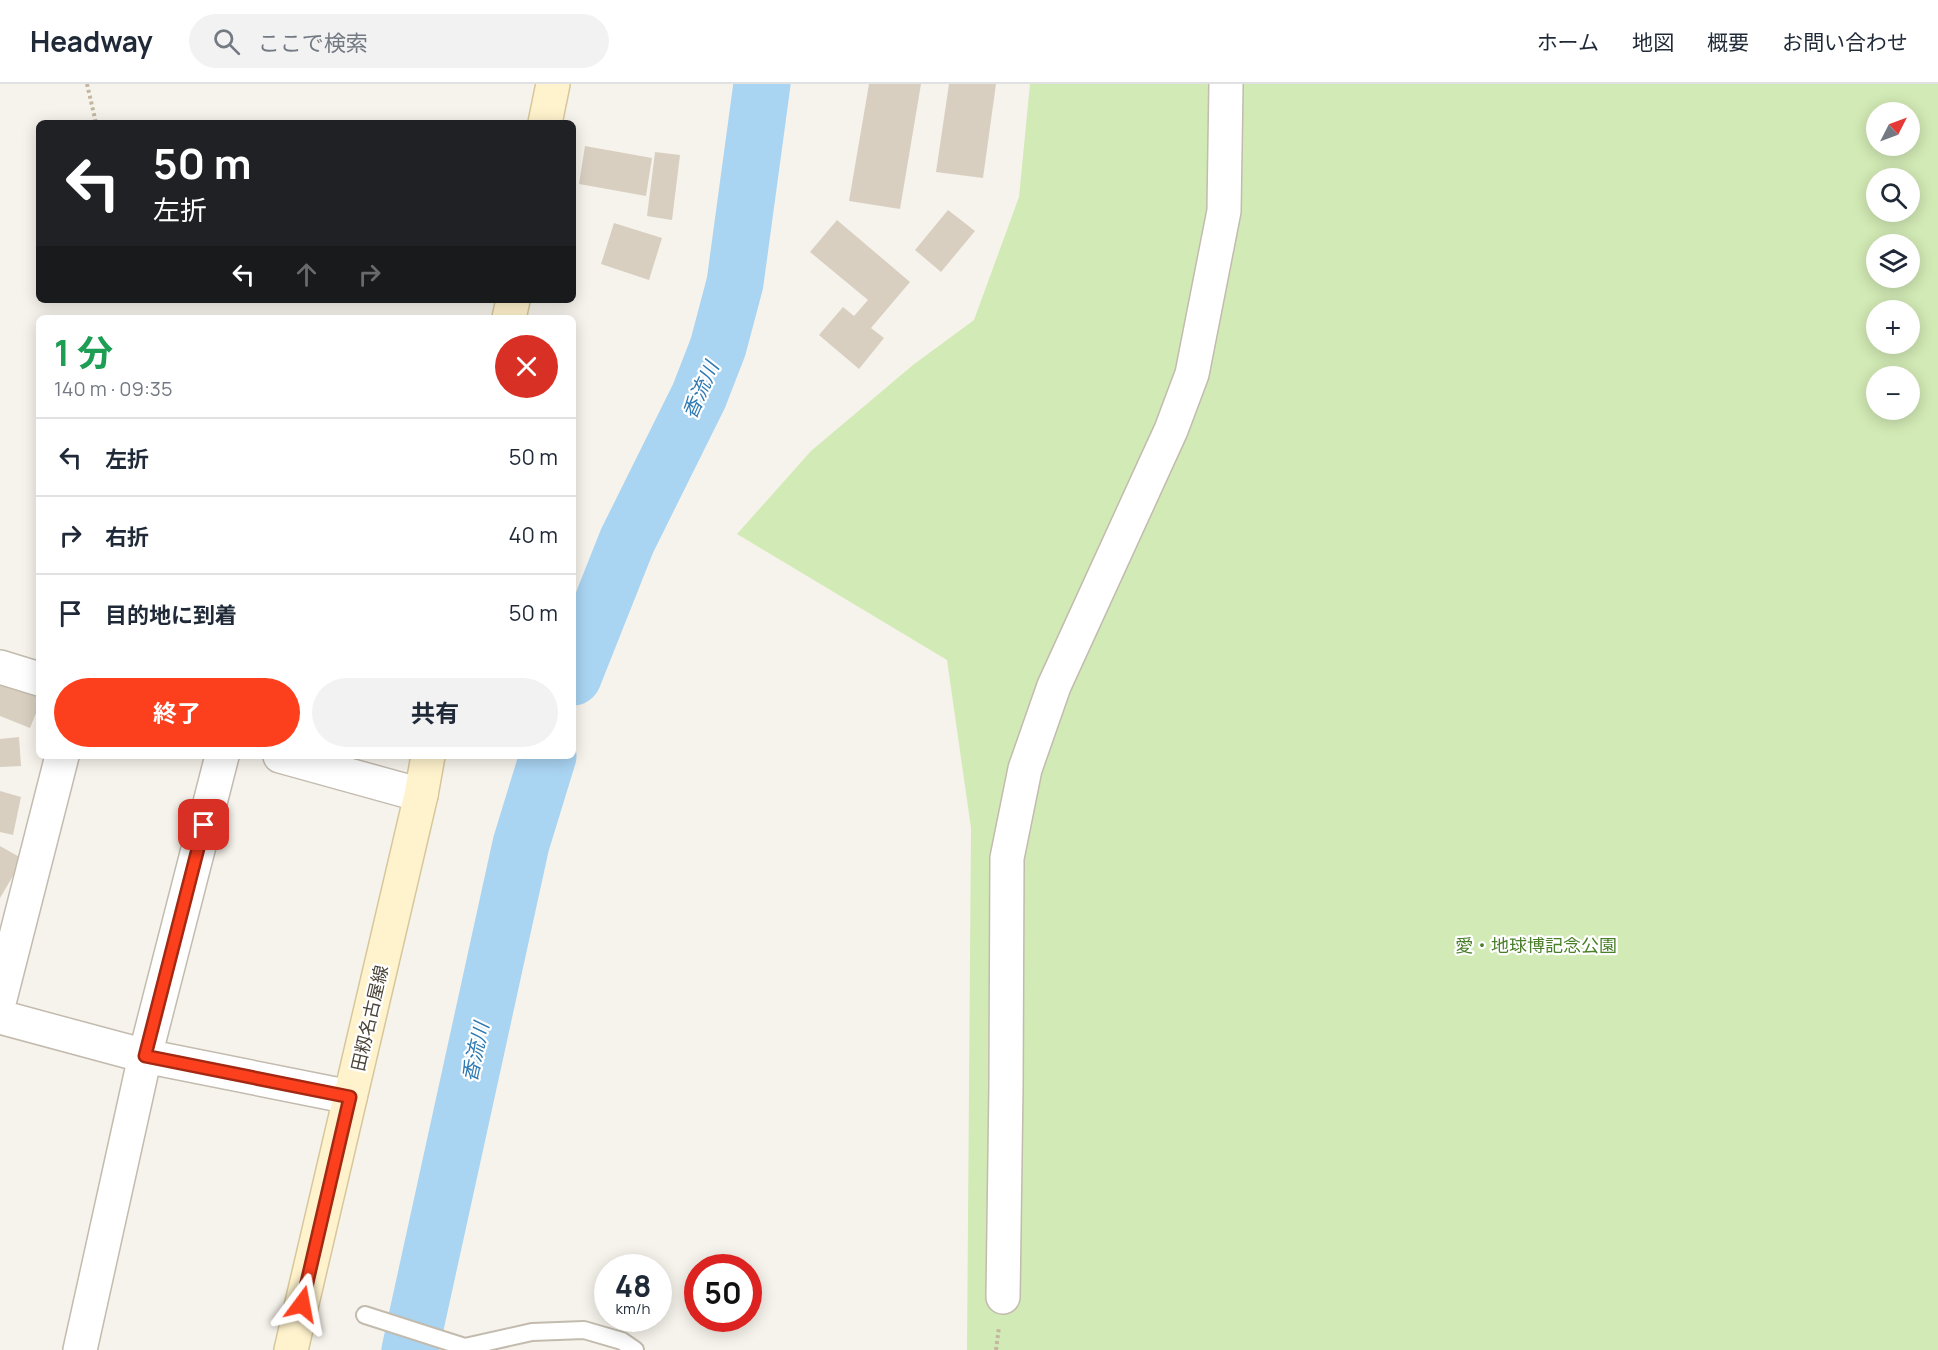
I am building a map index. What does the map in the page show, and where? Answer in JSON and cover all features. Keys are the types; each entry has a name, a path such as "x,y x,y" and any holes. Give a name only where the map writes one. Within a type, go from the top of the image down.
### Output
{"main road":[{"path":"546,120 553,84"},
{"name":"田籾名古屋線","path":"291,1350 421,795 427,759"}],"street":[{"path":"1003,1297 1006,858 1025,769 1054,686 1171,430 1192,374 1209,297 1224,211 1226,84"},
{"path":"0,667 36,678"},
{"path":"0,999 61,759"},
{"path":"80,1350 145,1056 221,759"},
{"path":"291,759 421,795"},
{"path":"0,1017 145,1056 350,1097"}],"lane":[{"path":"365,1315 465,1347 532,1332 584,1330 622,1341 635,1350"}],"path":[{"path":"87,84 95,120"}],"green space":[{"name":"愛・地球博記念公園","path":"1030,84 1938,84 1938,1350 967,1350 971,828 947,660 737,534 811,451 913,365 974,320 1019,197"}],"building":[{"path":"869,84 921,84 900,209 849,201"},
{"path":"949,84 996,84 983,178 936,172"},
{"path":"585,146 652,158 646,196 579,184"},
{"path":"655,152 680,155 672,220 647,216"},
{"path":"948,210 975,231 941,272 915,250"},
{"path":"837,220 910,282 871,328 884,338 859,369 819,335 843,307 854,316 868,300 810,252"},
{"path":"614,223 662,238 649,280 601,264"},
{"path":"0,668 36,683 36,713 30,728 0,716"},
{"path":"19,737 21,766 0,767 0,739"},
{"path":"0,791 21,797 13,835 0,832"},
{"path":"0,846 23,859 0,898"}],"waterway":[{"name":"香流川","path":"576,669 627,541 699,396 718,347 735,283 762,84"},
{"name":"香流川","path":"410,1350 521,844 547,759"}],"route":[{"path":"204,825 145,1056 350,1097 302,1304"}]}
